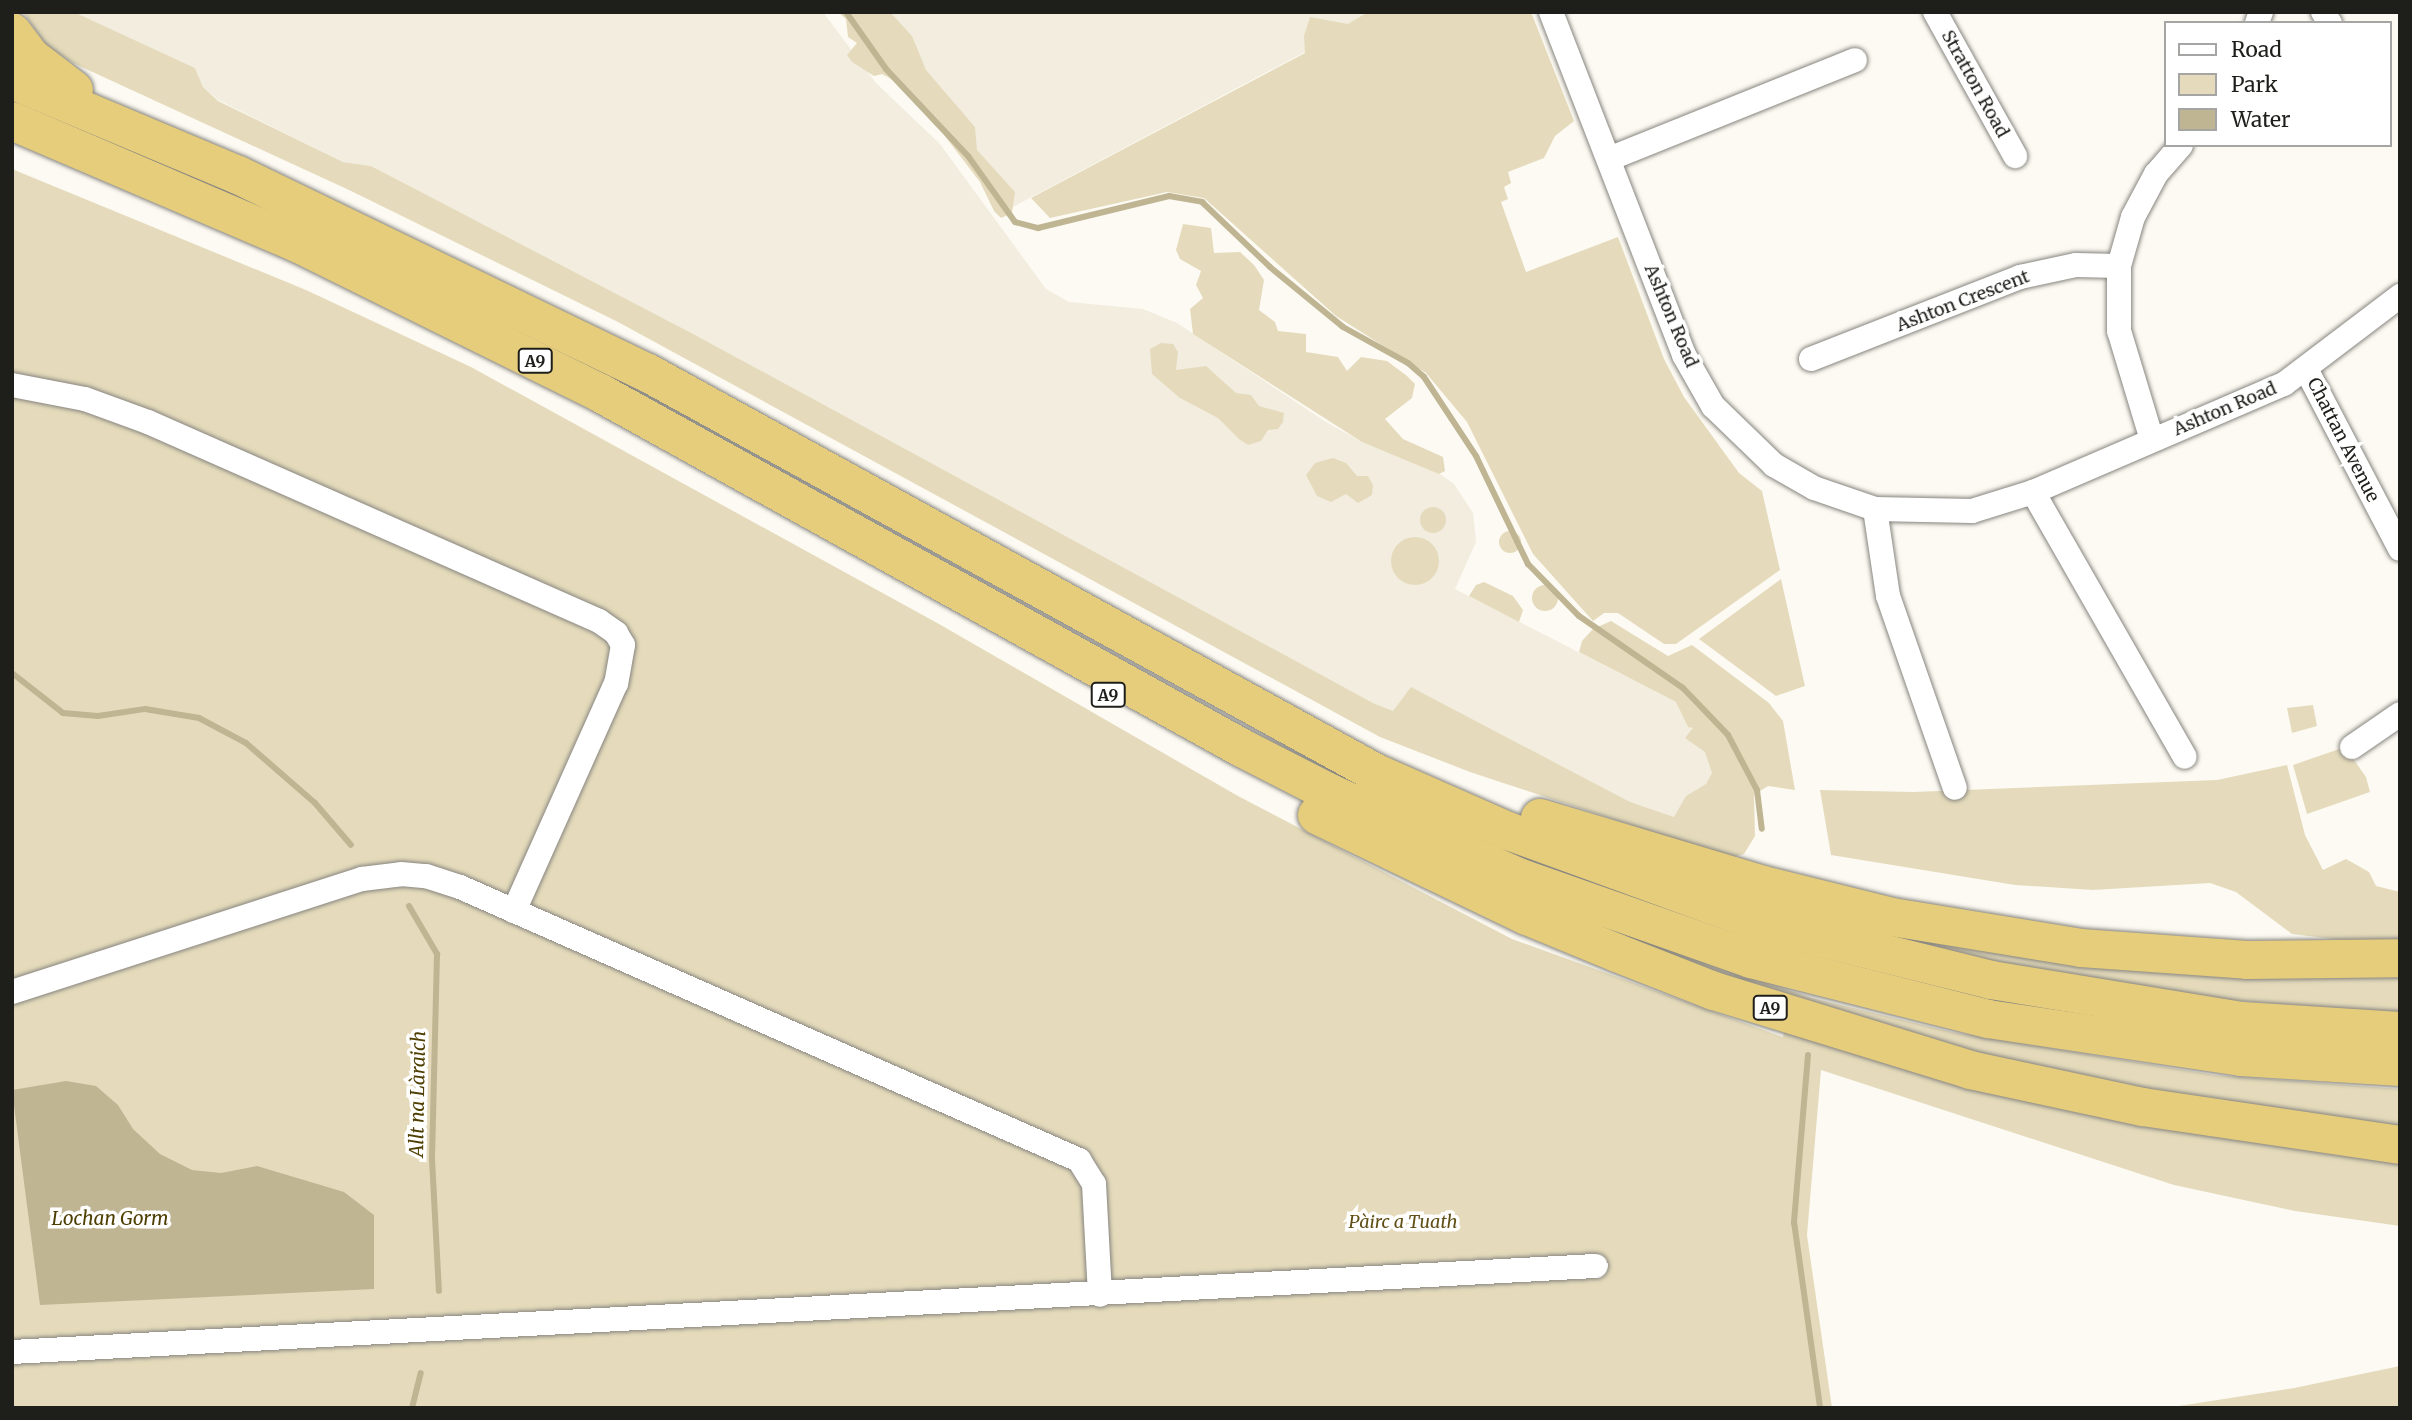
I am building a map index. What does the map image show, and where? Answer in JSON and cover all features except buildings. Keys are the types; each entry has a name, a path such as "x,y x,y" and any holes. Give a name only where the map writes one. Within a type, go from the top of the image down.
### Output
{"highway":[{"name":"A9","path":"12,32 48,72 115,120"},
{"name":"A9","path":"12,80 115,120 439,270 648,373 1374,772 1508,831 1761,923 1991,980 2121,1004 2242,1021 2400,1031"},
{"name":"A9","path":"12,121 287,239 602,394 1242,748 1392,822 1521,878 1751,959 1987,1019 2116,1041 2241,1057 2400,1067"},
{"name":"A9","path":"1040,635 1125,709 1259,784 1527,916 1714,991 1970,1070 2143,1107 2400,1145"},
{"name":"A9","path":"1374,772 1763,885 1892,916 2081,948 2247,960 2400,958"}],"street":[{"name":"Ashton Road","path":"1551,12 1684,355 1713,406 1774,465 1814,488 1875,509 1972,510 2033,492 2284,384 2400,296"},
{"name":"Stratton Road","path":"1935,12 2015,156"},
{"path":"1609,159 1855,60"},
{"path":"2152,440 2119,331 2119,266 2133,217 2156,174 2179,147"},
{"name":"Ashton Crescent","path":"1811,359 2020,277 2076,265 2119,266"},
{"name":"Chattan Avenue","path":"2306,369 2400,549"},
{"path":"12,385 85,399 148,422 599,621 616,633 623,645 616,682 514,911"},
{"path":"2033,492 2185,757"},
{"path":"1875,509 1888,596 1955,789"},
{"path":"2352,747 2400,714"},
{"path":"12,992 362,879 401,874 426,876 514,911 1079,1160 1094,1184 1100,1295"},
{"path":"12,1352 1596,1266"}],"shaded area":[{"path":"74,12 823,12 876,83 940,144 1046,289 1069,302 1143,309 1177,323 1326,422 1362,442 1430,467 1454,484 1473,513 1476,542 1455,589 1676,702 1718,746 1700,841 1655,827 1373,703 371,166 343,162 218,100 203,87 195,68"},
{"path":"869,12 1380,12 1011,208"}],"green space":[{"path":"23,12 74,12 195,68 203,87 218,101 343,162 371,166 695,335 1373,703 1393,711 1411,687 1630,802 1674,817 1686,796 1706,784 1712,773 1705,752 1685,738 1693,728 1688,727 1676,702 1579,652 1582,641 1593,629 1611,621 1668,656 1692,645 1769,703 1783,721 1795,790 1768,786 1754,795 1755,836 1744,854 1731,858 1470,772 1380,737 618,322 349,190 73,63 47,46"},
{"path":"838,12 890,12 912,36 926,70 975,127 977,150 1015,192 1012,213 1001,218 994,211 980,182 941,131 891,79 882,74 874,76 852,62 847,55 857,43 848,37 846,19"},
{"path":"1368,12 1531,12 1574,121 1555,136 1544,158 1508,172 1511,183 1504,187 1508,199 1501,202 1526,272 1618,237 1664,359 1684,397 1739,473 1762,491 1780,570 1676,644 1664,644 1618,613 1604,613 1593,621 1533,554 1467,422 1426,373 1336,316 1204,198 1167,192 1050,218 1031,198 1305,53 1304,36 1310,17 1348,24"},
{"name":"Pàirc a Tuath","path":"12,169 306,290 471,367 939,624 1238,796 1512,939 1783,1037 1785,1027 2400,1160 2400,1226 2295,1211 2174,1185 1821,1070 1807,1235 1832,1408 12,1408"},
{"path":"1183,224 1211,228 1214,253 1240,252 1254,265 1264,280 1259,310 1275,322 1278,331 1306,334 1306,352 1338,357 1347,371 1361,357 1387,361 1407,376 1415,384 1412,398 1385,419 1403,439 1443,457 1445,471 1439,474 1362,442 1193,334 1190,309 1203,298 1196,285 1201,271 1180,259 1176,250"},
{"path":"1161,343 1173,344 1178,352 1176,370 1206,366 1236,393 1251,395 1259,406 1284,413 1283,422 1278,429 1268,430 1261,441 1248,445 1218,418 1180,398 1152,374 1150,349"},
{"path":"1333,458 1346,463 1357,476 1368,476 1373,485 1372,495 1358,503 1346,494 1331,502 1317,496 1306,475 1315,463"},
{"path":"1433,507 1442,511 1446,520 1442,529 1433,533 1424,529 1420,520 1424,511"},
{"path":"1510,531 1518,534 1521,542 1518,550 1510,553 1502,550 1499,542 1502,534"},
{"path":"1415,537 1432,544 1439,561 1432,578 1415,585 1398,578 1391,561 1398,544"},
{"path":"1781,579 1805,686 1776,696 1699,639"},
{"path":"1484,582 1513,596 1523,610 1519,622 1469,596 1476,585"},
{"path":"1545,585 1554,589 1558,598 1554,607 1545,611 1536,607 1532,598 1536,589"},
{"path":"2313,705 2317,726 2292,733 2287,708"},
{"path":"2345,747 2366,777 2370,792 2307,814 2293,765"},
{"path":"2287,765 2305,835 2323,870 2346,859 2369,872 2376,886 2400,892 2400,947 2292,934 2236,892 2210,883 2093,890 2015,885 1831,855 1820,790 1913,792 2217,780"},
{"path":"1680,875 2400,973 2400,1013 2203,998 1937,952"},
{"path":"1621,933 1812,998 1952,1032 2215,1075 2400,1089 2400,1134 2286,1117 1915,1044 1616,938"},
{"path":"2400,1366 2400,1408 2166,1408 2294,1388"}],"water":[{"name":"Lochan Gorm","path":"66,1081 96,1086 118,1105 133,1129 160,1154 192,1170 221,1173 257,1166 344,1192 374,1215 374,1289 40,1305 12,1090"}],"waterway":[{"path":"846,12 886,69 968,156 1015,222 1038,228 1169,196 1202,202 1270,267 1343,327 1408,363 1424,377 1476,456 1528,564 1579,616 1683,688 1728,735 1757,790 1762,829"},
{"name":"Allt na Làraich","path":"12,673 63,713 98,716 145,709 199,718 246,743 315,803 351,845"},
{"name":"Allt na Làraich","path":"409,906 437,954 432,1159 439,1291"},
{"path":"1808,1055 1794,1222 1820,1408"},
{"name":"Allt na Làraich","path":"412,1408 421,1373"}]}
